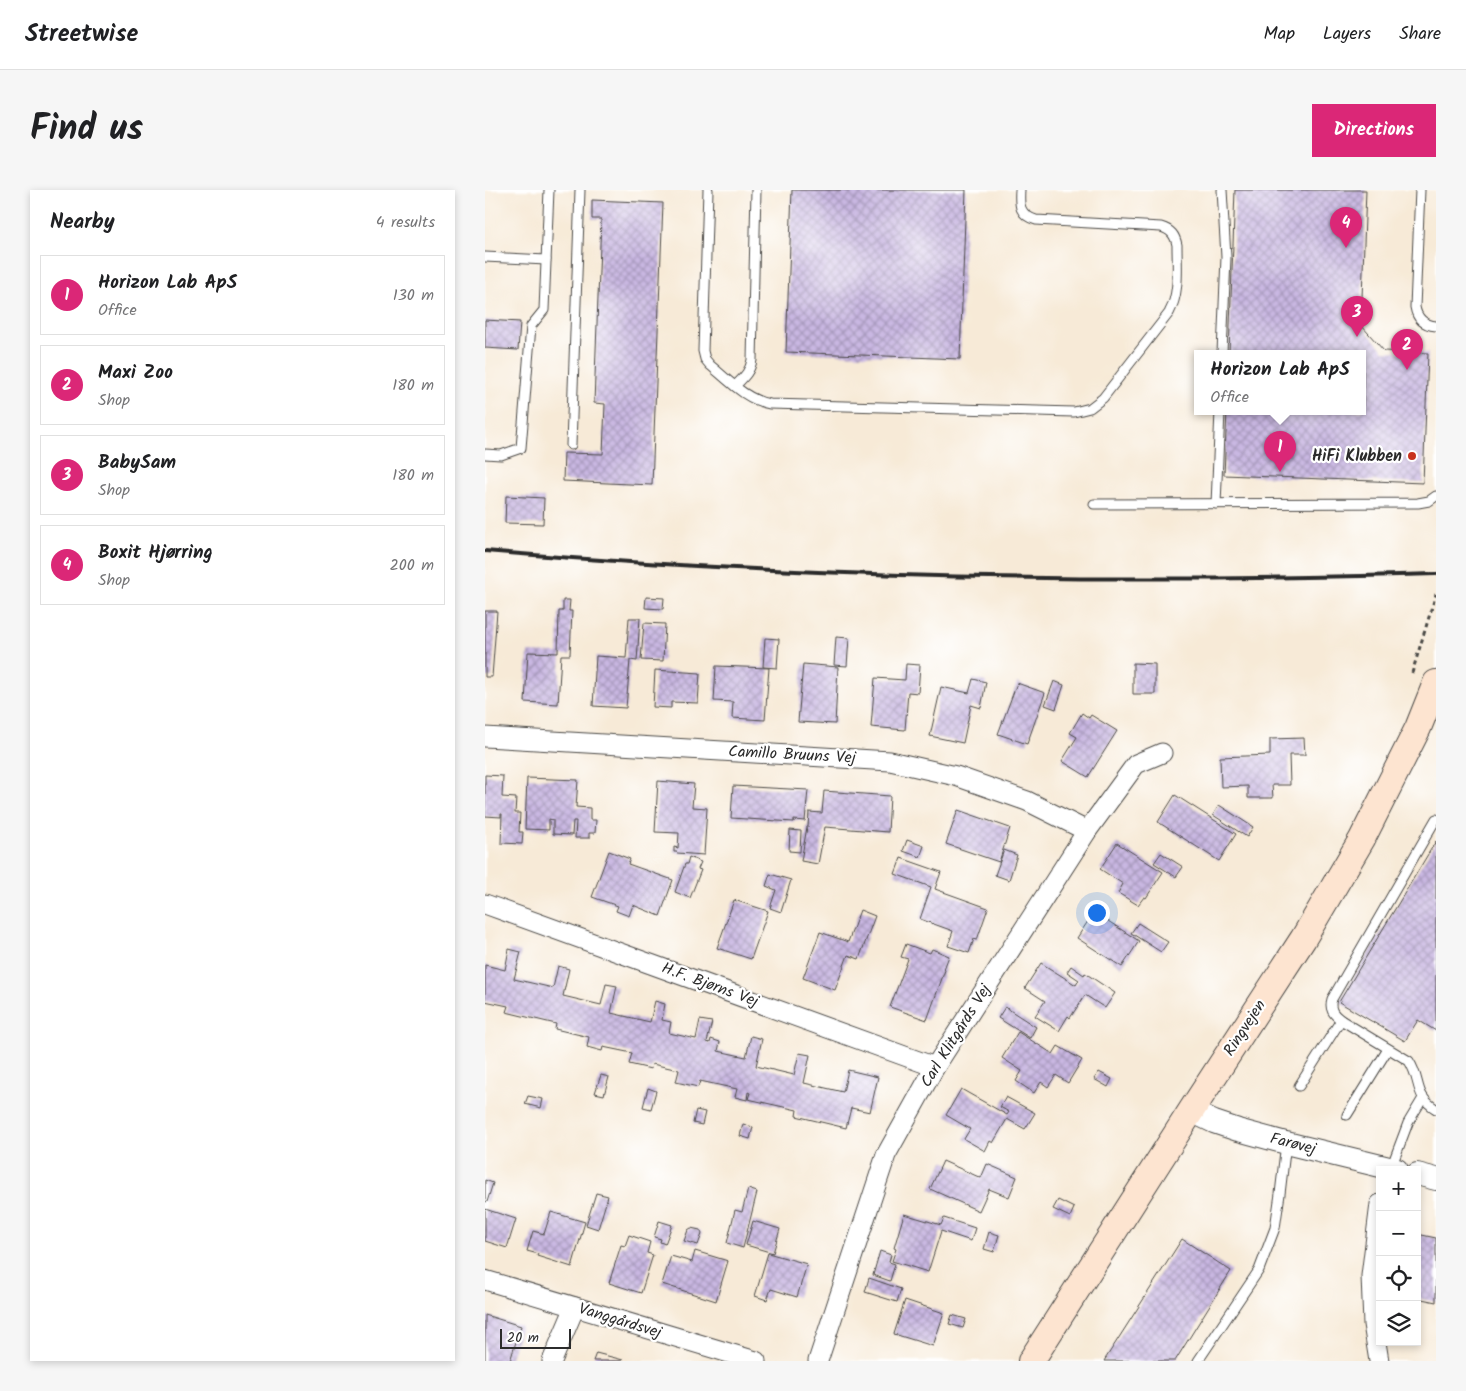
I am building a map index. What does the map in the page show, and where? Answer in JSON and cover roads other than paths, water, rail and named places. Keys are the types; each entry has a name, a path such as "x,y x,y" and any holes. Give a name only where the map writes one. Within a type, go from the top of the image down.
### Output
{"main road":[{"name":"Ringvejen","path":"1031,1361 1303,939 1361,839 1418,728 1436,683"}],"street":[{"name":"Camillo Bruuns Vej","path":"485,737 890,761 956,776 1027,800 1087,830"},
{"name":"Carl Klitgårds Vej","path":"818,1361 886,1155 935,1067 1087,830 1136,764 1162,753"},
{"name":"H.F. Bjørns Vej","path":"485,904 935,1067"},
{"name":"Farøvej","path":"1191,1111 1223,1126 1381,1166"},
{"path":"1421,1175 1436,1178"},
{"path":"1379,1211 1371,1276 1373,1324 1379,1361"},
{"name":"Vanggårdsvej","path":"485,1280 756,1361"},
{"path":"552,1361 575,1307"}],"lane":[{"path":"485,454 501,455 521,448 531,326 544,310 549,190"},
{"path":"571,445 581,190"},
{"path":"708,190 703,351 705,359 710,365 752,398 770,404 1074,412 1090,408 1103,398 1169,313 1174,303 1176,292 1176,239 1172,233 1161,227 1036,220 1029,218 1021,208 1020,190"},
{"path":"735,386 751,368 752,360 756,190"},
{"path":"1222,190 1226,257 1222,350"},
{"path":"1420,190 1415,307 1416,314 1420,320 1425,324 1436,326"},
{"path":"485,257 546,260"},
{"path":"1216,504 1220,415"},
{"path":"1094,504 1418,503 1429,501 1436,496"},
{"path":"1436,819 1332,999 1331,1011 1341,1020 1409,1061 1414,1070 1419,1091 1423,1098 1436,1109"},
{"path":"1299,1086 1341,1020"},
{"path":"1347,1115 1388,1048"},
{"path":"1394,1166 1408,1123 1423,1098"},
{"path":"1198,1361 1259,1270 1275,1228 1286,1143"}],"railway":[{"path":"485,551 722,567 960,576 1198,578 1436,574"}],"place":[{"name":"Boxit Hjørring","path":"1346,248"},
{"name":"BabySam","path":"1357,337"},
{"name":"Maxi Zoo","path":"1407,370"},
{"name":"HiFi Klubben","path":"1412,456"},
{"name":"Horizon Lab ApS","path":"1280,472"}]}
